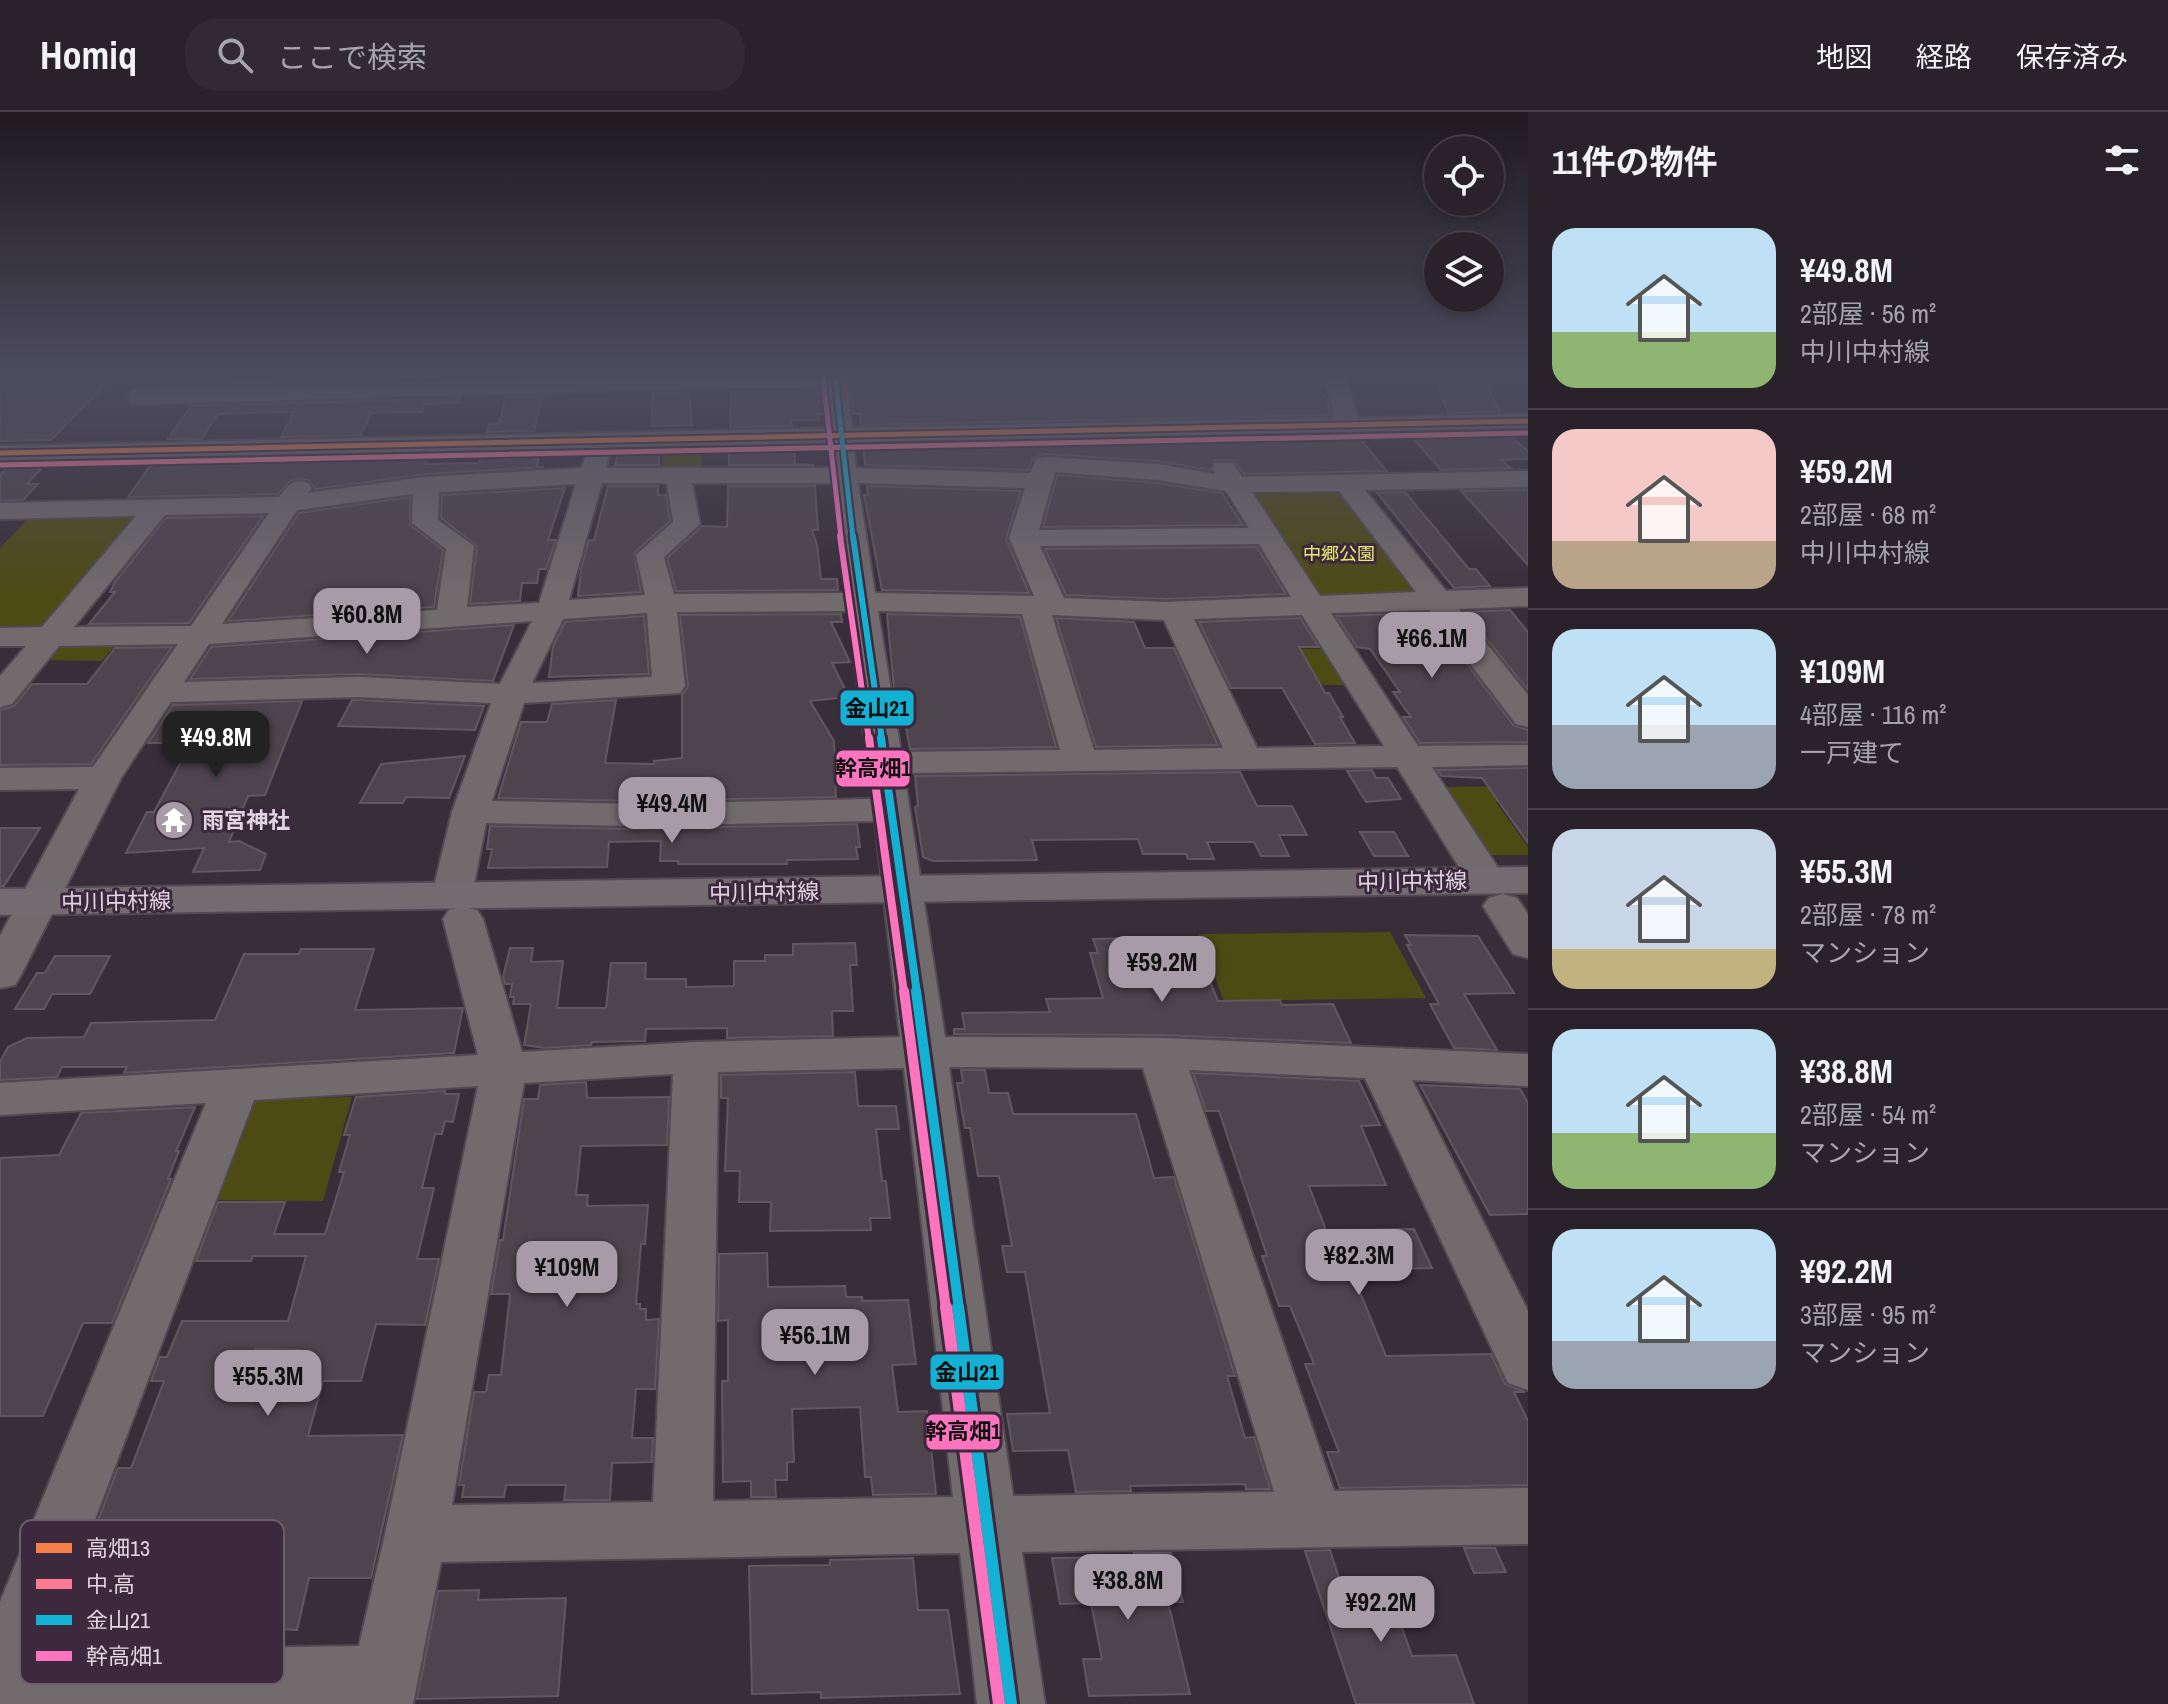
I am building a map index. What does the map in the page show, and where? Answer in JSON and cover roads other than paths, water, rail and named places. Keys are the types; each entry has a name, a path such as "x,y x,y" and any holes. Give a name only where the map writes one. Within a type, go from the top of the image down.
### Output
{"main road":[{"name":"中川中村線","path":"16,914 1511,893"}],"street":[{"path":"0,453 122,450"},
{"path":"0,975 16,914 103,778 326,450"},
{"path":"20,1633 0,1684 381,1692 416,1534 504,1068 458,907 470,812 511,694 551,612 599,450"},
{"path":"809,450 1039,481"},
{"path":"842,450 905,901 1011,1704"},
{"path":"12,510 288,504 426,485 591,476 678,475 904,450"},
{"path":"1212,450 1408,757 1511,893 1528,945"},
{"path":"0,533 12,510 88,451"},
{"path":"1080,761 1043,606 1023,538 1045,464 1158,472 1235,485 1528,479"},
{"path":"162,692 358,687 511,694 669,686 661,603 650,555 687,524 678,475"},
{"path":"1346,483 1528,717"},
{"path":"426,485 425,523 460,546 451,619"},
{"path":"0,697 158,507"},
{"path":"1023,538 1268,536"},
{"path":"0,637 201,635 661,603 862,603 1175,611 1528,597"},
{"path":"1175,611 1245,759"},
{"path":"885,763 1528,755"},
{"path":"0,779 103,778"},
{"path":"470,812 634,815 891,810"},
{"path":"0,1099 696,1057 925,1052 1161,1053 1528,1070"},
{"path":"1161,1053 1313,1520"},
{"path":"682,1529 696,1057"},
{"path":"1381,1063 1528,1367"},
{"path":"65,1520 237,1084"},
{"path":"416,1534 1528,1516"}],"place":[{"name":"雨宮神社","path":"174,820"}],"park label":[{"name":"中郷公園","path":"1339,553"}]}
